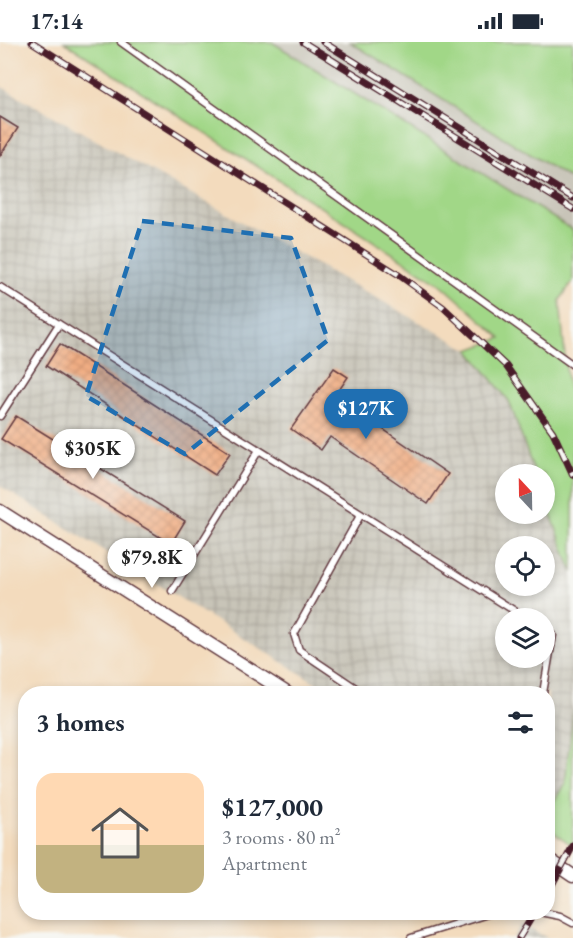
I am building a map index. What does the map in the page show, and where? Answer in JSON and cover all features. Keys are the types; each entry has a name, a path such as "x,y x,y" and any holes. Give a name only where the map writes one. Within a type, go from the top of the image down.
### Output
{"street":[{"path":"0,511 276,686"},
{"path":"555,864 573,876"}],"lane":[{"path":"121,42 573,365"},
{"path":"0,287 510,608"},
{"path":"0,416 59,324"},
{"path":"172,591 259,450"},
{"path":"352,686 298,650 294,634 361,514"},
{"path":"544,686 547,668"},
{"path":"555,915 573,924"},
{"path":"411,938 468,920"}],"highlighted area":[{"path":"142,221 291,238 328,340 185,454 86,396"}],"shaded area":[{"path":"272,42 350,42 573,181 573,230"},
{"path":"0,86 469,350 509,401 531,464 495,464 495,524 554,524 573,573 573,710 565,783 555,799 555,686 321,686 0,486"},
{"path":"522,925 548,938 513,938"}],"green space":[{"path":"64,42 272,42 573,230 573,281 560,300 567,379 573,405 573,573 554,524 555,464 531,464 509,401 469,350 501,338 443,286"},
{"path":"350,42 573,42 573,181"},
{"path":"573,710 573,846 555,833 555,799 565,783"}],"building":[{"path":"0,117 18,128 0,156"},
{"path":"60,344 230,453 215,475 46,366"},
{"path":"334,368 348,377 335,396 448,474 428,504 330,437 321,450 291,429"},
{"path":"16,416 185,521 171,544 1,439"}],"railway":[{"path":"32,42 396,273 443,307 506,366 553,432 573,475"},
{"path":"303,42 573,209"},
{"path":"323,42 573,198"},
{"path":"555,879 573,846"},
{"path":"519,938 530,920"}]}
